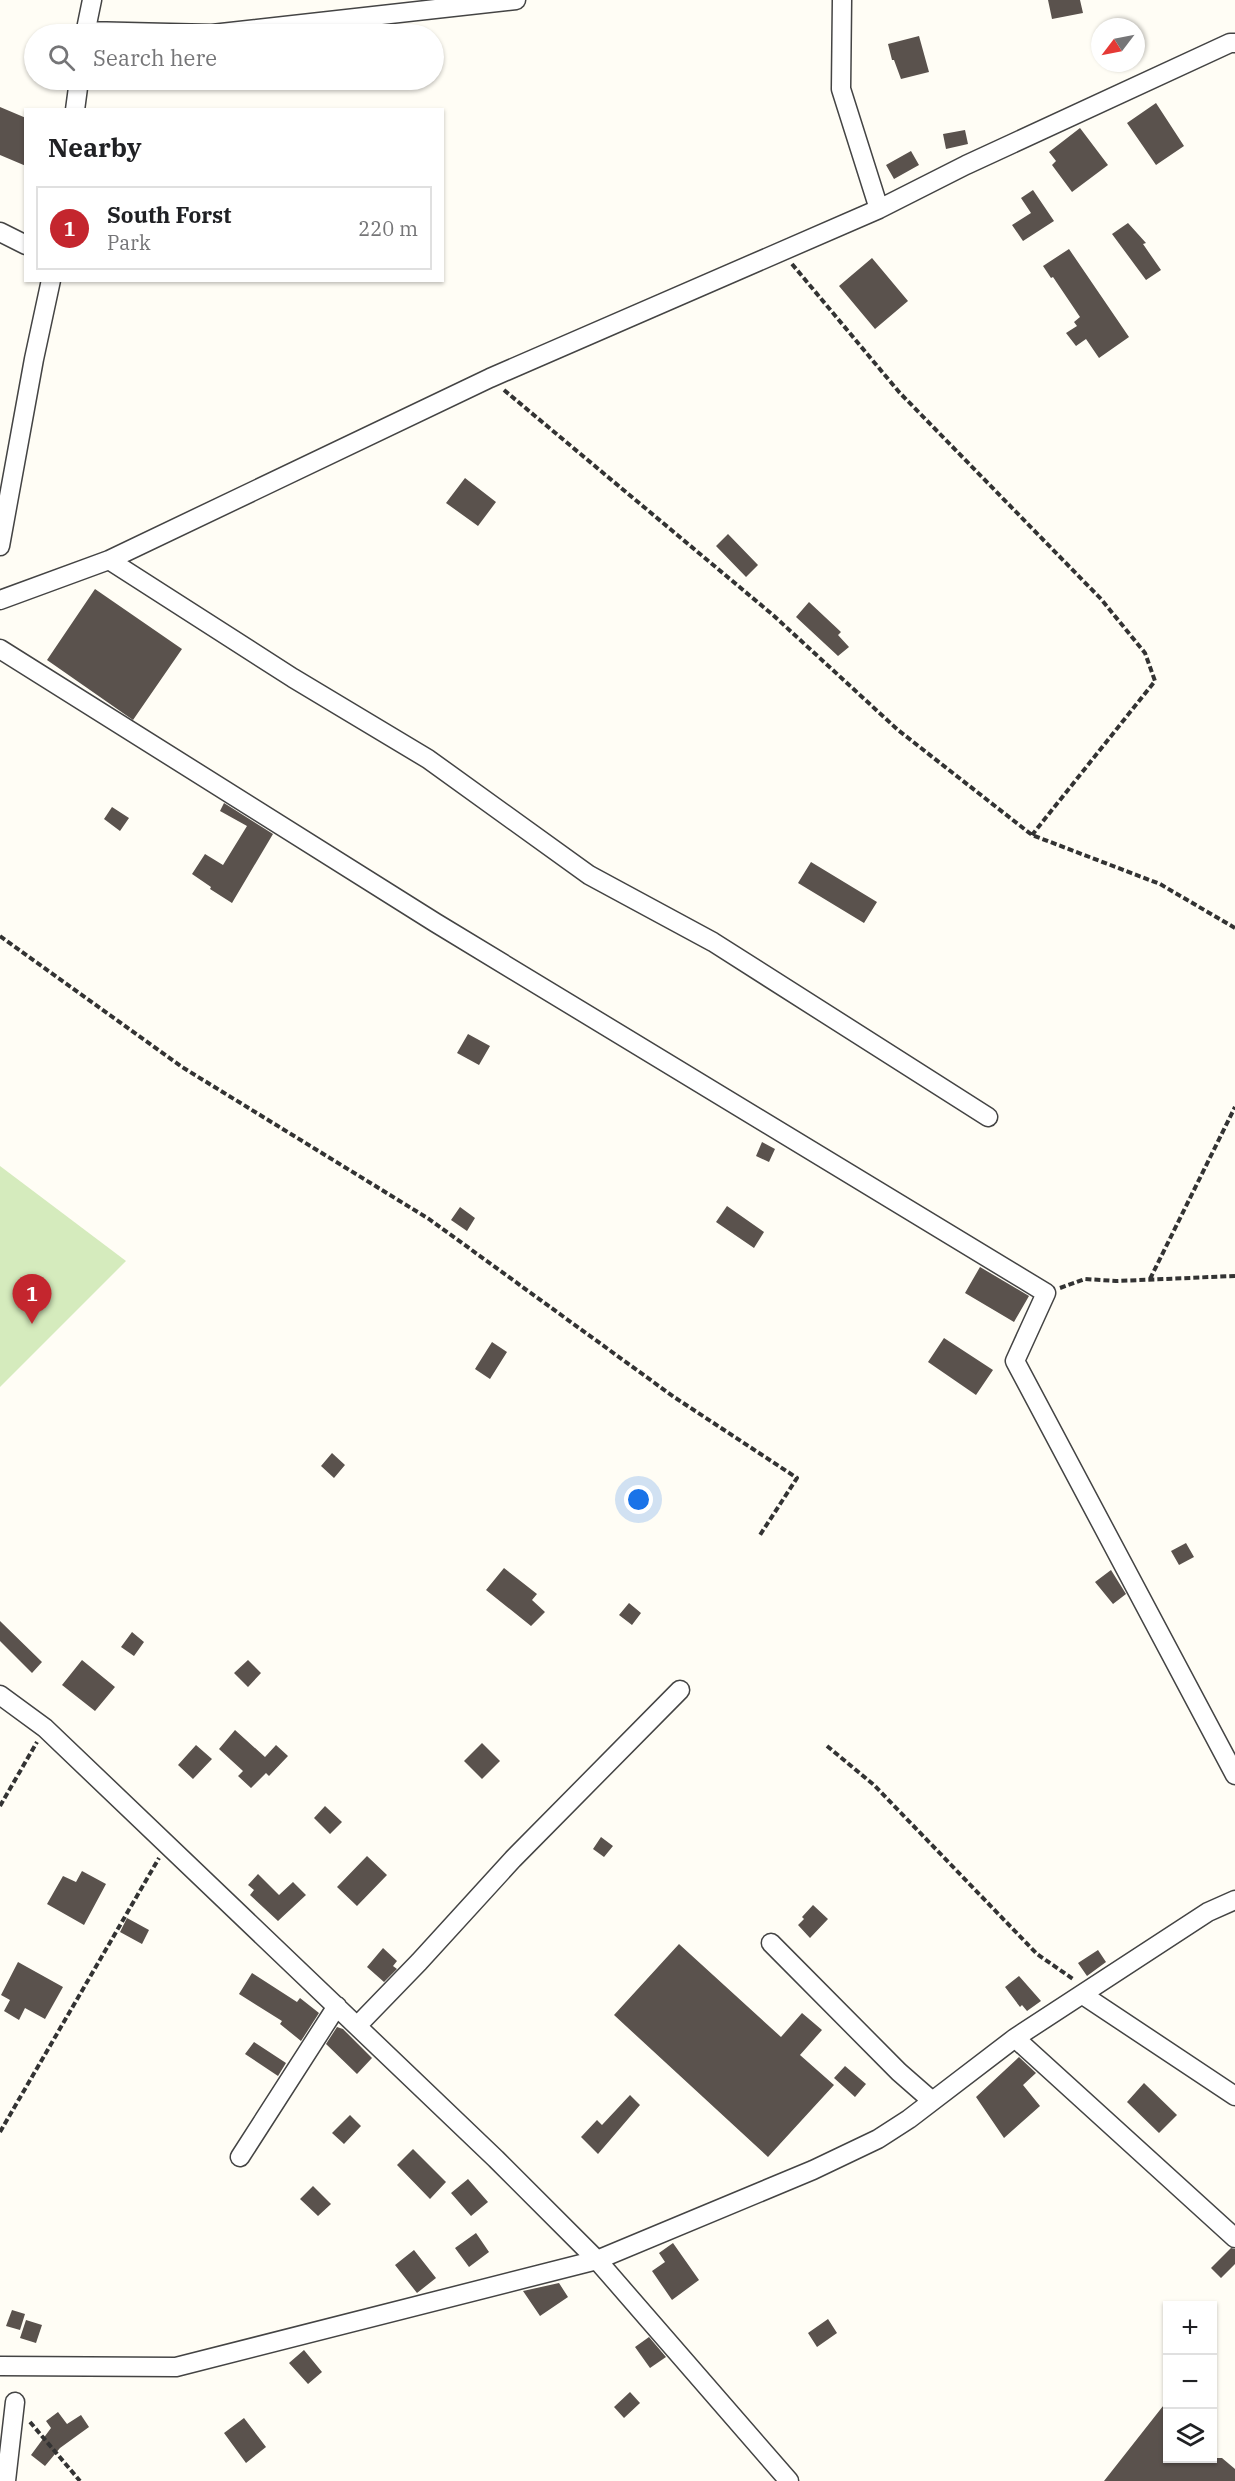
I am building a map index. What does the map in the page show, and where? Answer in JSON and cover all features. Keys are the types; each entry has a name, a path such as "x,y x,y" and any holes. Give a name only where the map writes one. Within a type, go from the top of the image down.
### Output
{"street":[{"path":"87,24 92,0"},
{"path":"301,24 516,0"},
{"path":"842,0 841,89 879,209"},
{"path":"0,600 109,560 490,378 879,209 966,165 1230,42 1235,43"},
{"path":"75,108 78,90"},
{"path":"0,232 24,244"},
{"path":"0,546 34,358 51,282"},
{"path":"109,560 292,678 428,759 589,875 713,942 988,1117"},
{"path":"0,649 446,929 1046,1293 1015,1361 1235,1775"},
{"path":"357,2026 513,1859 680,1690"},
{"path":"0,1695 45,1728 337,2006 597,2260 789,2481"},
{"path":"0,2366 176,2367 597,2260 813,2170 878,2139 909,2119 1015,2038 1208,1912 1235,1900"},
{"path":"771,1943 899,2072 932,2100"},
{"path":"1085,1992 1235,2096"},
{"path":"240,2157 337,2006"},
{"path":"1015,2038 1235,2238"},
{"path":"6,2481 15,2402"}],"path":[{"path":"782,252 899,392 1101,599 1145,653 1155,681 1032,835"},
{"path":"490,378 773,615 898,730 1032,835 1160,884 1235,928"},
{"path":"0,936 182,1067 429,1219 674,1397 797,1478 760,1535"},
{"path":"1150,1279 1235,1107"},
{"path":"1046,1293 1086,1279 1116,1281 1235,1276"},
{"path":"0,1806 45,1728"},
{"path":"826,1746 874,1785 1037,1954 1085,1992"},
{"path":"0,2132 167,1845"},
{"path":"15,2402 80,2481"}],"green space":[{"path":"0,1166 126,1261 0,1387"}],"building":[{"path":"1048,0 1080,0 1083,13 1052,19"},
{"path":"919,36 929,72 901,79 894,60 892,60 888,44"},
{"path":"1156,103 1184,146 1156,165 1127,123"},
{"path":"0,107 24,117 24,165 0,155"},
{"path":"1080,128 1108,165 1072,192 1052,165 1056,161 1049,152"},
{"path":"965,130 968,144 946,149 943,134"},
{"path":"911,151 919,165 894,179 886,165"},
{"path":"1033,190 1054,221 1023,241 1012,225 1031,213 1021,198"},
{"path":"1128,223 1146,243 1143,244 1161,270 1146,280 1112,234"},
{"path":"1069,249 1129,337 1099,358 1086,339 1076,346 1066,333 1077,326 1074,322 1080,317 1043,266"},
{"path":"872,258 908,301 875,329 839,286"},
{"path":"465,478 496,502 478,526 446,503"},
{"path":"728,534 758,565 746,577 716,546"},
{"path":"95,589 182,649 133,720 47,660"},
{"path":"809,602 841,632 838,635 849,647 838,656 796,617"},
{"path":"224,803 273,834 232,903 192,874 205,854 223,865 247,826 220,811"},
{"path":"112,807 129,818 120,831 104,819"},
{"path":"811,862 877,902 864,923 798,883"},
{"path":"468,1034 490,1046 479,1065 457,1053"},
{"path":"762,1142 775,1149 769,1162 756,1156"},
{"path":"727,1206 764,1232 754,1248 716,1222"},
{"path":"460,1207 475,1218 467,1231 451,1220"},
{"path":"980,1267 1029,1296 1014,1322 965,1293"},
{"path":"944,1338 993,1370 976,1395 928,1362"},
{"path":"492,1342 507,1352 490,1379 475,1369"},
{"path":"332,1453 345,1465 334,1478 321,1466"},
{"path":"1186,1543 1194,1557 1179,1565 1171,1551"},
{"path":"504,1568 537,1594 532,1600 545,1612 531,1626 486,1590"},
{"path":"1111,1570 1126,1594 1113,1604 1095,1582"},
{"path":"629,1603 641,1613 632,1625 619,1615"},
{"path":"0,1621 42,1662 32,1673 0,1641"},
{"path":"132,1632 144,1642 134,1656 121,1647"},
{"path":"82,1660 115,1687 95,1711 62,1685"},
{"path":"248,1660 261,1673 248,1687 234,1673"},
{"path":"235,1730 265,1757 276,1745 288,1756 269,1776 266,1773 251,1788 238,1776 243,1771 219,1749"},
{"path":"482,1743 500,1761 482,1779 464,1761"},
{"path":"196,1745 212,1759 193,1779 178,1765"},
{"path":"325,1806 342,1822 330,1834 314,1818"},
{"path":"601,1837 613,1846 604,1857 593,1849"},
{"path":"367,1856 387,1875 357,1906 337,1887"},
{"path":"82,1871 106,1884 84,1925 47,1904 63,1876 76,1882"},
{"path":"258,1874 279,1895 293,1882 306,1895 278,1921 250,1895 254,1890 248,1885"},
{"path":"813,1905 828,1919 810,1938 798,1925"},
{"path":"127,1918 149,1930 142,1944 120,1932"},
{"path":"679,1944 781,2037 802,2013 822,2030 800,2055 834,2085 768,2157 614,2015"},
{"path":"383,1948 397,1961 393,1966 397,1969 384,1982 367,1967"},
{"path":"1098,1950 1106,1962 1087,1976 1078,1963"},
{"path":"18,1962 63,1987 45,2019 25,2008 19,2020 4,2011 10,2000 1,1995"},
{"path":"252,1973 297,2002 300,1998 319,2013 301,2041 280,2024 282,2021 239,1994"},
{"path":"1019,1976 1041,2001 1027,2011 1022,2005 1020,2007 1005,1987"},
{"path":"337,2027 343,2029 372,2058 357,2074 326,2044"},
{"path":"254,2042 286,2063 278,2076 245,2054"},
{"path":"1019,2057 1036,2073 1023,2085 1040,2106 1004,2138 976,2097"},
{"path":"845,2066 866,2084 855,2097 834,2078"},
{"path":"1144,2083 1177,2115 1159,2133 1127,2102"},
{"path":"630,2095 640,2105 598,2154 581,2137 597,2120 602,2125"},
{"path":"350,2115 361,2126 344,2144 332,2133"},
{"path":"413,2149 446,2182 430,2199 397,2165"},
{"path":"468,2179 488,2202 471,2216 451,2193"},
{"path":"313,2186 331,2204 318,2216 300,2199"},
{"path":"476,2233 489,2252 469,2267 455,2248"},
{"path":"673,2243 699,2280 672,2300 652,2271 665,2262 659,2253"},
{"path":"1231,2248 1235,2249 1235,2264 1221,2278 1211,2268"},
{"path":"414,2250 436,2278 417,2293 395,2265"},
{"path":"559,2283 568,2297 540,2316 523,2291"},
{"path":"12,2310 25,2314 20,2330 6,2326"},
{"path":"828,2319 837,2333 817,2347 808,2333"},
{"path":"26,2320 42,2325 36,2343 20,2338"},
{"path":"649,2337 666,2357 650,2368 635,2347"},
{"path":"304,2350 322,2372 308,2384 289,2363"},
{"path":"630,2392 640,2403 624,2418 614,2407"},
{"path":"1163,2406 1163,2463 1217,2463 1217,2458 1222,2458 1235,2469 1235,2481 1104,2481"},
{"path":"58,2412 67,2424 81,2415 89,2427 60,2448 45,2466 31,2455 51,2428 46,2421"},
{"path":"244,2418 266,2447 246,2463 224,2433"}],"place":[{"name":"South Forst","path":"32,1324"}]}
